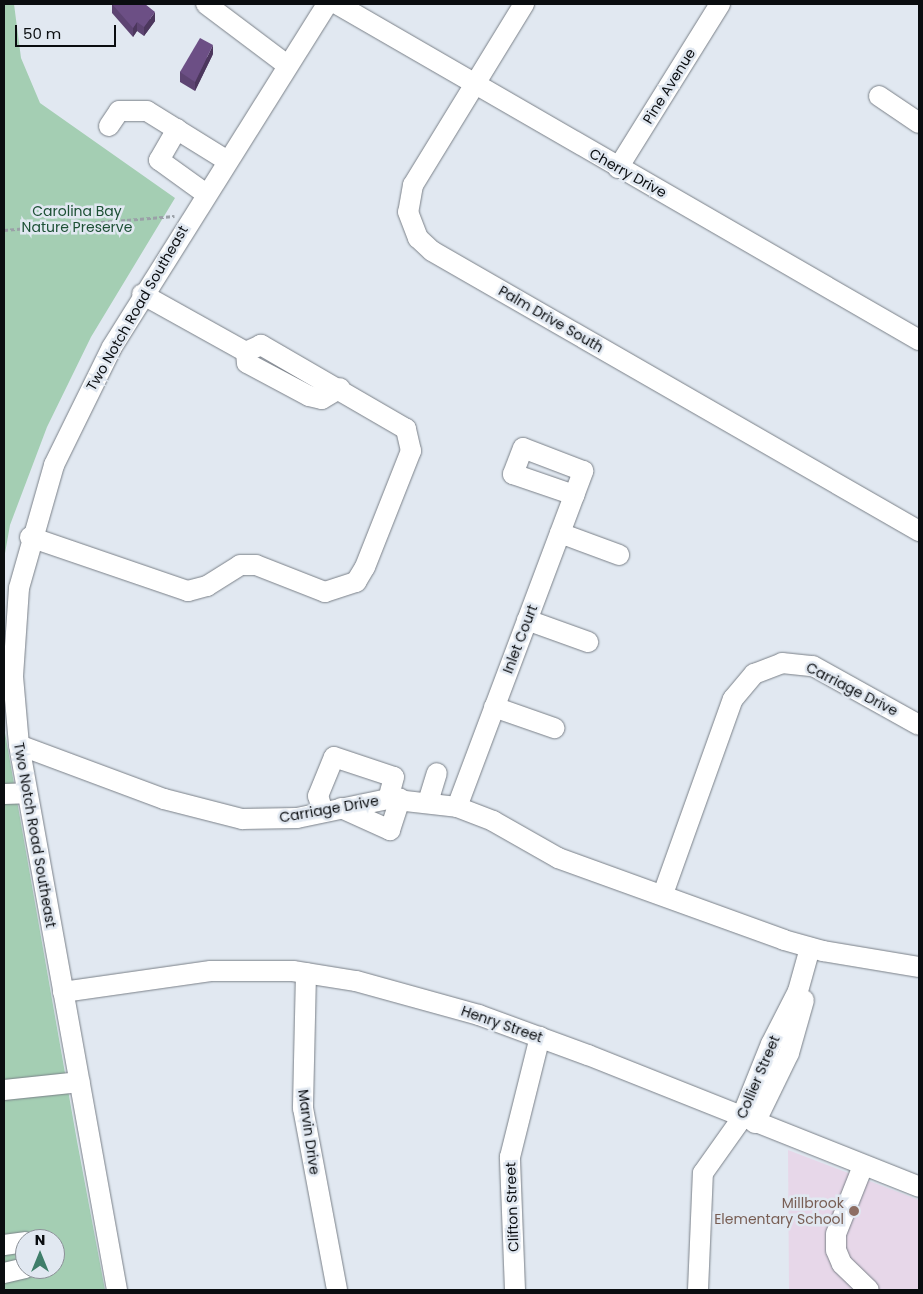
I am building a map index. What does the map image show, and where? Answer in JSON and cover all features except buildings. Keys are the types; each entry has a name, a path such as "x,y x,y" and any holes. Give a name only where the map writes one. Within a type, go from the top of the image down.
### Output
{"street":[{"path":"206,4 287,65"},
{"name":"Two Notch Road Southeast","path":"117,1290 26,793 19,745 10,714 10,615 30,537 66,436 142,294 326,4"},
{"name":"Cherry Drive","path":"337,4 472,86 919,340"},
{"name":"Palm Drive South","path":"524,4 472,86 410,193 410,221 424,246 919,530"},
{"name":"Pine Avenue","path":"618,168 720,4"},
{"path":"879,96 919,123"},
{"path":"108,126 119,112 136,108 177,129 226,160"},
{"path":"177,129 159,160 205,193"},
{"path":"30,537 174,589 207,586 240,565 256,565 325,592 356,582 408,460 412,438 406,429 340,388 262,345 246,352 142,294"},
{"name":"Inlet Court","path":"457,807 560,534 583,471 522,448 513,474 574,495"},
{"path":"560,534 619,556"},
{"path":"527,620 588,642"},
{"name":"Carriage Drive","path":"663,894 733,699 754,674 782,663 813,666 919,726"},
{"path":"494,707 554,728"},
{"name":"Carriage Drive","path":"19,745 101,778 223,815 279,820 394,799 457,807 493,821 558,858 816,950 919,967"},
{"path":"334,757 394,777 394,799 390,830 332,810 318,796 334,757"},
{"path":"428,802 437,773"},
{"path":"4,794 26,793"},
{"name":"Collier Street","path":"698,1290 700,1184 708,1162 748,1120 789,1053 816,950"},
{"name":"Henry Street","path":"63,992 203,971 306,973 388,988 540,1037 919,1187"},
{"name":"Marvin Drive","path":"306,973 303,1108 337,1290"},
{"name":"Clifton Street","path":"515,1290 510,1158 540,1037"},
{"path":"4,1090 80,1082"},
{"path":"863,1166 836,1234 836,1250 842,1264 869,1290"}],"path":[{"path":"4,230 190,218"}],"shaded area":[{"name":"Millbrook Elementary School","path":"788,1150 919,1200 919,1290 789,1290"}],"green space":[{"name":"Carolina Bay Nature Preserve","path":"4,4 14,4 21,58 40,103 175,198 91,337 47,427 10,525 4,559"},
{"path":"4,727 77,1141 105,1290 4,1290"}],"place":[{"name":"Millbrook Elementary School","path":"854,1211"}]}
